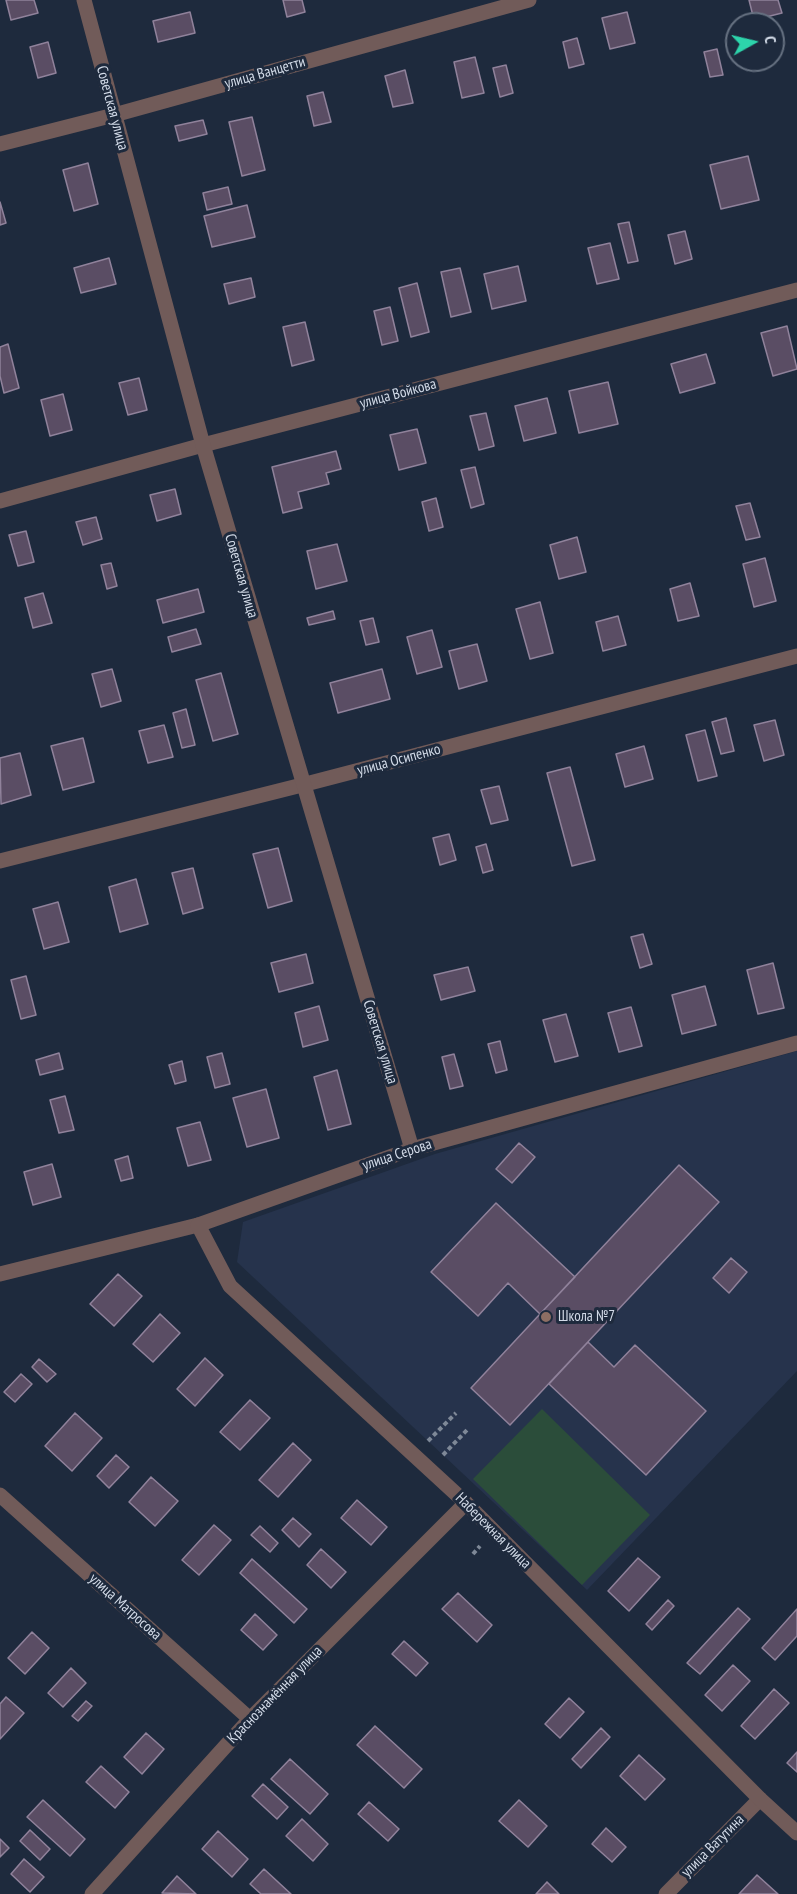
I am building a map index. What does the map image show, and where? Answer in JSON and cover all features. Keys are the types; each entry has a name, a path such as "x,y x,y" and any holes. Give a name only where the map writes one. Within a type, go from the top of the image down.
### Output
{"street":[{"name":"Советская улица","path":"84,0 203,445 302,785 412,1149"},
{"name":"улица Ванцетти","path":"0,144 114,115 529,0"},
{"name":"улица Войкова","path":"0,501 203,445 797,290"},
{"name":"улица Осипенко","path":"0,861 797,656"},
{"name":"улица Серова","path":"0,1274 198,1225 412,1149 797,1043"},
{"name":"Набережная улица","path":"198,1225 230,1286 466,1503 760,1799 797,1833"},
{"name":"улица Матросова","path":"0,1495 250,1719"},
{"name":"Краснознамённая улица","path":"92,1894 250,1719 466,1503"},
{"name":"улица Ватутина","path":"666,1894 760,1799"}],"path":[{"path":"423,1445 456,1413"},
{"path":"439,1460 467,1430"}],"shaded area":[{"name":"Школа №7","path":"797,1051 797,1371 587,1590 237,1262 243,1222 435,1154"}],"green space":[{"path":"542,1409 650,1515 582,1585 473,1479"}],"building":[{"path":"6,0 34,0 38,13 11,20"},
{"path":"283,0 302,0 305,12 287,17"},
{"path":"749,0 778,0 782,12 752,12"},
{"path":"190,12 195,33 158,42 153,21"},
{"path":"627,12 635,43 610,49 602,18"},
{"path":"577,38 584,64 569,68 563,42"},
{"path":"48,42 56,73 38,78 30,47"},
{"path":"717,49 723,75 710,77 704,52"},
{"path":"475,57 484,93 462,98 454,62"},
{"path":"506,65 513,93 500,97 493,68"},
{"path":"405,70 413,103 393,107 385,76"},
{"path":"323,92 331,122 314,126 307,96"},
{"path":"252,117 265,170 242,176 229,122"},
{"path":"203,120 207,134 179,141 175,126"},
{"path":"748,156 759,200 721,209 710,165"},
{"path":"88,163 98,204 74,211 63,170"},
{"path":"228,187 232,204 207,210 203,193"},
{"path":"0,202 6,223 0,225"},
{"path":"247,205 255,237 212,247 204,216"},
{"path":"629,222 638,261 628,263 618,224"},
{"path":"685,231 692,259 675,264 668,235"},
{"path":"610,243 619,279 597,284 588,248"},
{"path":"109,258 116,284 81,293 74,268"},
{"path":"518,266 526,301 492,309 484,274"},
{"path":"460,268 471,312 451,317 441,272"},
{"path":"251,278 255,297 229,304 224,284"},
{"path":"417,283 429,332 411,337 399,288"},
{"path":"390,307 398,341 382,345 374,311"},
{"path":"305,322 314,360 292,366 283,327"},
{"path":"787,326 797,369 773,376 761,333"},
{"path":"8,344 19,388 4,393 0,376 0,347"},
{"path":"706,354 715,383 680,393 671,364"},
{"path":"139,378 147,410 128,415 119,383"},
{"path":"608,382 618,424 579,433 569,391"},
{"path":"63,394 72,430 50,436 41,400"},
{"path":"547,398 556,433 524,441 515,406"},
{"path":"486,413 494,446 479,450 470,416"},
{"path":"417,429 426,463 399,470 390,435"},
{"path":"336,451 341,469 326,473 329,484 298,492 302,508 283,513 272,467"},
{"path":"475,467 484,504 471,508 461,470"},
{"path":"175,489 181,514 157,521 150,495"},
{"path":"436,498 443,527 429,531 422,502"},
{"path":"750,503 760,537 746,540 736,506"},
{"path":"96,517 102,539 83,545 76,522"},
{"path":"26,531 34,562 18,566 9,535"},
{"path":"577,537 586,572 559,579 550,545"},
{"path":"337,544 347,581 316,589 307,551"},
{"path":"765,558 776,601 754,607 743,564"},
{"path":"111,563 117,586 107,589 101,565"},
{"path":"690,583 699,616 678,621 670,589"},
{"path":"198,589 204,612 163,623 157,600"},
{"path":"43,593 52,623 33,628 25,598"},
{"path":"540,602 553,653 530,659 516,609"},
{"path":"333,611 335,619 309,625 307,618"},
{"path":"618,616 626,645 603,651 596,622"},
{"path":"373,618 379,642 366,645 360,621"},
{"path":"196,629 201,644 172,652 168,637"},
{"path":"432,630 442,667 417,674 407,637"},
{"path":"477,644 487,681 459,689 449,651"},
{"path":"112,669 121,701 101,707 92,674"},
{"path":"382,669 390,699 338,713 330,683"},
{"path":"221,673 238,734 213,741 196,680"},
{"path":"186,709 195,745 182,748 173,713"},
{"path":"726,718 734,751 721,754 712,722"},
{"path":"775,720 784,755 764,761 754,725"},
{"path":"164,725 173,757 148,763 139,731"},
{"path":"705,730 717,776 698,781 686,735"},
{"path":"83,738 94,782 63,790 51,746"},
{"path":"644,746 653,779 625,787 616,754"},
{"path":"20,753 31,795 1,804 0,758"},
{"path":"570,767 595,860 572,866 547,773"},
{"path":"499,786 508,820 491,824 481,790"},
{"path":"449,834 456,860 440,865 433,838"},
{"path":"486,844 493,870 483,873 476,847"},
{"path":"278,848 292,901 268,908 253,854"},
{"path":"193,868 203,908 183,914 172,873"},
{"path":"136,879 148,924 120,932 109,887"},
{"path":"58,902 69,942 44,949 33,909"},
{"path":"643,934 652,964 640,968 631,937"},
{"path":"306,954 313,983 279,992 271,963"},
{"path":"773,963 784,1008 758,1014 747,970"},
{"path":"468,967 475,991 441,1000 434,975"},
{"path":"26,976 36,1015 21,1019 11,980"},
{"path":"705,986 716,1025 682,1034 672,995"},
{"path":"319,1006 328,1040 303,1047 295,1013"},
{"path":"631,1007 642,1046 619,1052 608,1013"},
{"path":"566,1014 578,1056 555,1062 543,1020"},
{"path":"500,1041 507,1070 496,1073 488,1044"},
{"path":"59,1053 63,1069 40,1075 36,1060"},
{"path":"222,1053 230,1084 215,1088 207,1057"},
{"path":"454,1054 463,1086 450,1089 442,1057"},
{"path":"182,1061 186,1081 175,1084 169,1065"},
{"path":"337,1070 351,1124 328,1130 314,1077"},
{"path":"266,1089 279,1138 247,1147 233,1098"},
{"path":"65,1096 74,1130 59,1133 50,1100"},
{"path":"200,1122 211,1160 188,1166 177,1128"},
{"path":"519,1143 535,1157 512,1183 496,1169"},
{"path":"128,1156 133,1178 121,1181 115,1160"},
{"path":"52,1164 61,1197 33,1205 24,1172"},
{"path":"679,1165 719,1202 510,1425 471,1388"},
{"path":"496,1203 575,1277 540,1314 508,1283 478,1316 431,1272"},
{"path":"731,1258 747,1272 729,1293 713,1278"},
{"path":"118,1274 142,1296 114,1326 90,1304"},
{"path":"160,1314 180,1333 153,1362 133,1344"},
{"path":"588,1342 614,1367 635,1345 706,1411 646,1475 549,1384"},
{"path":"205,1358 223,1375 195,1406 177,1389"},
{"path":"39,1359 56,1374 47,1382 32,1367"},
{"path":"21,1374 32,1384 15,1402 4,1392"},
{"path":"250,1400 270,1418 240,1450 220,1432"},
{"path":"75,1413 102,1438 72,1471 45,1446"},
{"path":"293,1443 311,1460 278,1497 259,1480"},
{"path":"116,1455 129,1467 109,1488 97,1476"},
{"path":"151,1477 178,1501 155,1526 129,1502"},
{"path":"357,1500 387,1527 371,1545 341,1518"},
{"path":"293,1518 311,1534 299,1547 282,1530"},
{"path":"214,1525 231,1540 199,1575 182,1560"},
{"path":"260,1526 278,1543 270,1552 251,1535"},
{"path":"321,1549 346,1572 331,1588 307,1565"},
{"path":"638,1558 660,1577 629,1611 608,1591"},
{"path":"252,1559 307,1609 294,1623 240,1573"},
{"path":"458,1593 492,1625 477,1642 442,1609"},
{"path":"668,1600 674,1606 652,1630 646,1624"},
{"path":"738,1608 750,1619 700,1674 687,1663"},
{"path":"797,1609 797,1636 775,1660 762,1648"},
{"path":"255,1614 277,1635 263,1650 241,1630"},
{"path":"32,1632 49,1648 25,1674 8,1658"},
{"path":"404,1641 428,1663 416,1676 392,1654"},
{"path":"733,1665 750,1681 722,1711 705,1695"},
{"path":"71,1668 86,1683 63,1707 48,1693"},
{"path":"774,1689 789,1703 755,1739 741,1726"},
{"path":"6,1697 24,1713 0,1739 0,1704"},
{"path":"569,1698 584,1712 560,1738 545,1724"},
{"path":"86,1701 92,1706 78,1721 72,1716"},
{"path":"375,1726 422,1769 404,1788 357,1745"},
{"path":"601,1728 610,1737 581,1768 572,1759"},
{"path":"146,1733 164,1749 142,1774 124,1757"},
{"path":"797,1752 797,1772 787,1763"},
{"path":"639,1755 665,1779 645,1800 620,1776"},
{"path":"290,1759 328,1794 310,1814 271,1779"},
{"path":"101,1766 129,1792 115,1808 86,1782"},
{"path":"263,1784 288,1807 277,1819 252,1796"},
{"path":"43,1800 85,1839 70,1856 27,1817"},
{"path":"519,1800 547,1826 528,1847 499,1821"},
{"path":"369,1802 399,1829 388,1841 358,1814"},
{"path":"302,1819 328,1844 313,1861 286,1836"},
{"path":"606,1828 626,1847 612,1862 592,1844"},
{"path":"30,1830 50,1849 40,1860 20,1841"},
{"path":"218,1831 248,1859 232,1877 202,1849"},
{"path":"0,1839 9,1848 0,1857"},
{"path":"24,1859 44,1877 30,1892 11,1874"},
{"path":"264,1869 291,1894 261,1894 250,1884"},
{"path":"757,1875 778,1894 739,1894"},
{"path":"177,1876 196,1894 162,1893"},
{"path":"547,1882 559,1894 536,1894"}],"place":[{"name":"Школа №7","path":"546,1317"}]}
